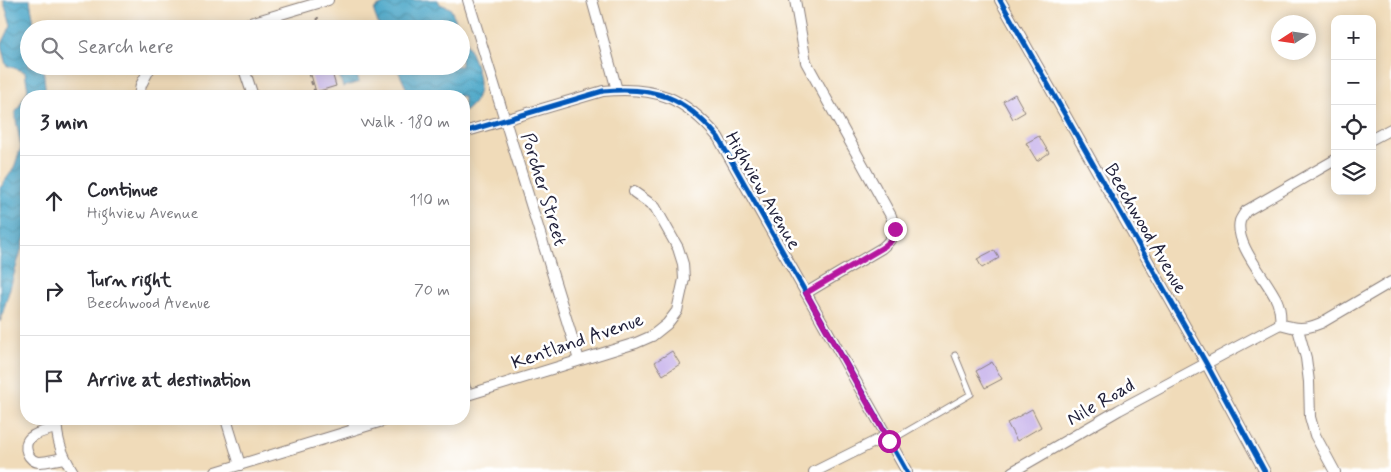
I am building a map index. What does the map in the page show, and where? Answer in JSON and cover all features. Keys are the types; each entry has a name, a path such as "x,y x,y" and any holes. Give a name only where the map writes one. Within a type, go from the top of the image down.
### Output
{"street":[{"path":"261,20 328,0"},
{"name":"Porcher Street","path":"468,0 579,360"},
{"path":"592,0 618,90"},
{"path":"795,0 806,62 891,216 895,229 891,241 882,248 806,293"},
{"name":"Beechwood Avenue","path":"1000,0 1206,363 1265,472"},
{"path":"140,90 147,75"},
{"path":"246,75 250,90"},
{"name":"Highview Avenue","path":"470,130 603,91 618,90 653,92 687,107 702,118 718,137 907,472"},
{"path":"1376,137 1391,129"},
{"path":"1331,162 1246,211 1241,220 1241,236 1247,251 1277,301 1281,315 1280,324 1298,329 1308,328 1321,323 1391,282"},
{"name":"Kentland Avenue","path":"470,391 636,343 652,336 667,324 677,310 684,279 683,264 678,248 655,207 634,192"},
{"name":"Nile Road","path":"1012,472 1119,410 1280,324"},
{"path":"1298,329 1306,358 1310,417 1315,435 1335,472"},
{"path":"52,425 28,440 26,448 28,456 34,461 41,462 64,458"},
{"path":"56,425 64,458 73,472"},
{"path":"228,425 240,465"},
{"path":"354,425 355,429"},
{"path":"216,472 369,425"},
{"path":"814,472 888,439"}],"lane":[{"path":"888,439 971,394 956,355"}],"path":[{"path":"318,15 318,20"},
{"path":"309,75 314,90"}],"water":[{"path":"3,0 30,0 33,20 20,20 20,70 6,65 1,46 11,25"},
{"path":"391,0 438,0 440,4 450,8 456,20 377,20 374,12 375,8"},
{"path":"470,51 478,73 479,84 478,94 470,107 470,90 407,90 400,75 470,75"},
{"path":"26,75 44,75 45,90 28,90"},
{"path":"339,75 357,75 359,82 343,87"},
{"path":"20,105 20,142 15,114"},
{"path":"20,150 20,254 0,322 0,188 14,168"}],"building":[{"path":"311,75 333,75 336,86 315,90"},
{"path":"1015,94 1025,112 1013,119 1003,101"},
{"path":"1039,136 1049,153 1037,161 1026,143"},
{"path":"994,250 999,258 982,268 977,259"},
{"path":"672,351 680,364 663,375 655,362"},
{"path":"992,362 1002,379 985,388 976,371"},
{"path":"1032,409 1041,427 1017,441 1007,423"}],"cycle path":[{"path":"1000,0 1206,363 1265,472"},
{"path":"470,130 603,91 639,90 654,93 668,97 693,112 718,137 907,472"}],"route":[{"path":"889,441 806,293 882,248 891,241 895,229"}]}
